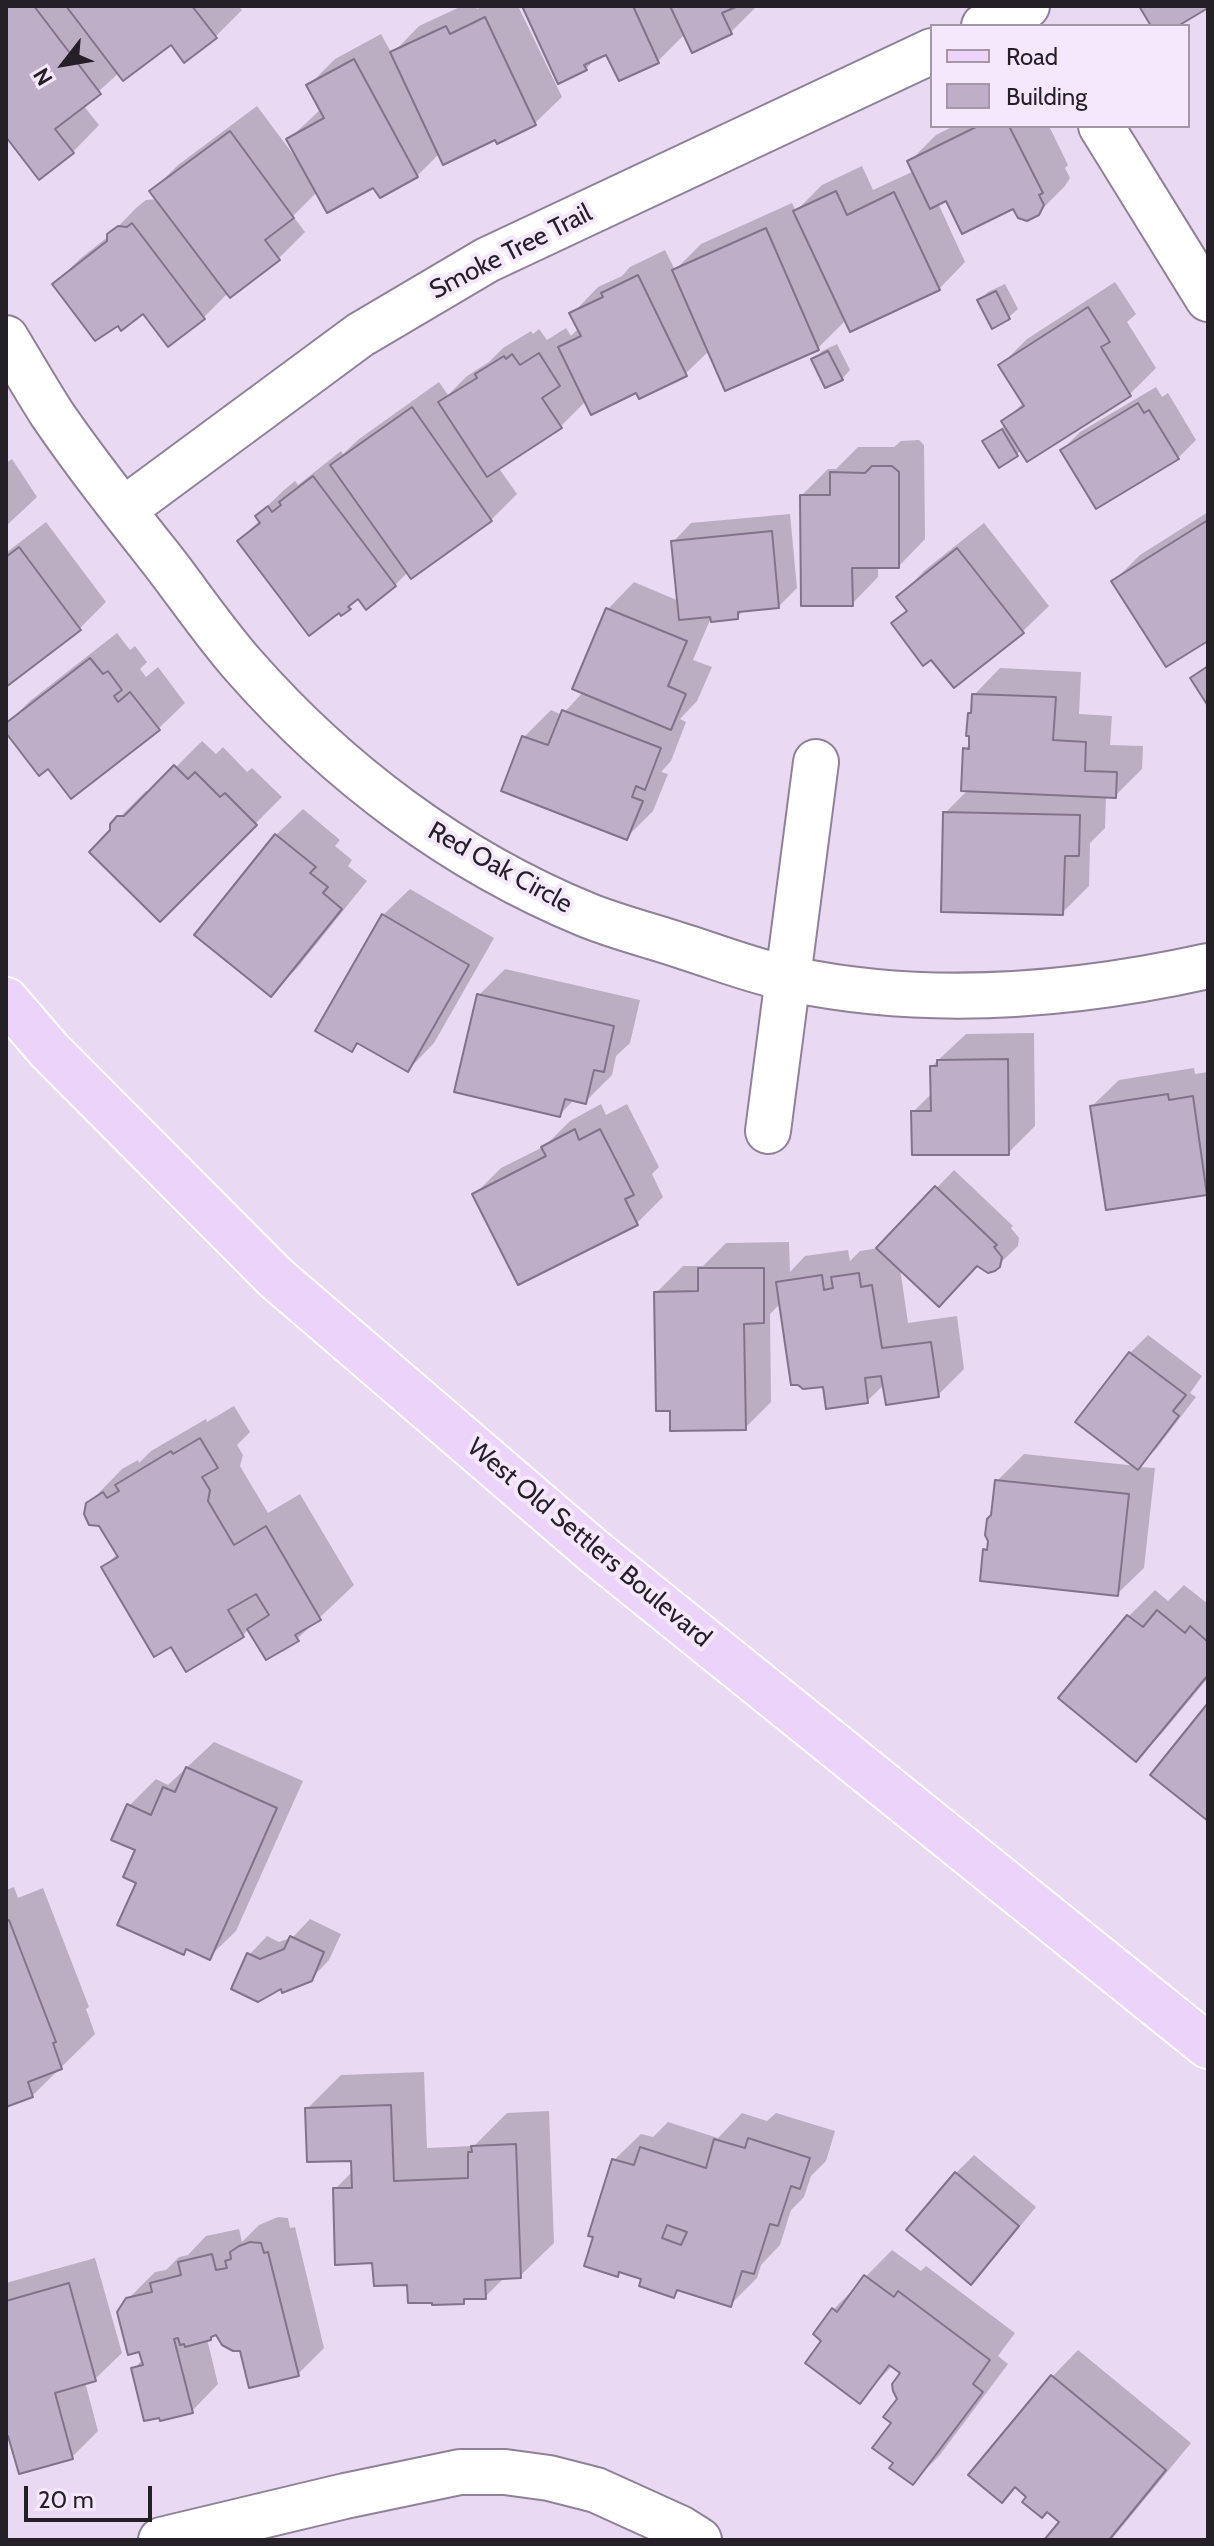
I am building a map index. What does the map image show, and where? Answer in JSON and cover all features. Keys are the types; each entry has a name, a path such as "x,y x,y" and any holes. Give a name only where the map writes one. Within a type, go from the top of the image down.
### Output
{"main road":[{"name":"West Old Settlers Boulevard","path":"6,1000 49,1050 276,1278 596,1553 1208,2046"}],"street":[{"path":"988,24 1028,6 1039,24"},
{"name":"Smoke Tree Trail","path":"123,510 360,335 487,260 930,52"},
{"path":"1102,128 1208,299"},
{"name":"Red Oak Circle","path":"6,338 52,414 242,664 304,729 406,815 464,853 526,887 590,916 787,978 825,986 896,994 982,995 1039,992 1149,979 1208,966"},
{"path":"768,1131 816,762"},
{"path":"161,2540 460,2472 505,2472 549,2478 596,2490 680,2528 699,2540"}],"building":[{"path":"6,6 34,6 101,94 55,129 74,153 39,180 6,137"},
{"path":"66,6 192,6 217,38 184,63 171,45 123,81"},
{"path":"522,6 633,6 659,63 619,81 606,55 584,65 587,70 558,84"},
{"path":"670,6 738,6 722,13 732,34 692,53"},
{"path":"1139,6 1208,6 1181,24 1150,24"},
{"path":"485,17 536,125 497,144 495,140 443,165 390,52 446,26 450,34"},
{"path":"354,59 418,177 380,198 373,188 327,213 286,139 324,118 306,85"},
{"path":"974,128 1010,128 1043,193 1039,195 1044,205 1039,215 1027,221 1018,218 1013,209 962,234 946,201 930,209 907,161"},
{"path":"230,131 294,218 265,240 280,260 230,298 149,191"},
{"path":"836,191 847,215 894,192 940,290 850,332 793,211"},
{"path":"132,223 205,319 168,347 143,314 121,331 118,326 95,341 52,284 107,241 107,234 118,226 127,227"},
{"path":"766,228 819,350 725,391 672,270"},
{"path":"638,275 687,376 639,399 636,393 591,415 558,347 581,336 569,313"},
{"path":"996,291 1010,319 992,329 977,300"},
{"path":"1088,307 1110,342 1101,347 1131,396 1027,462 1001,421 1024,406 998,365"},
{"path":"828,351 843,380 825,388 811,359"},
{"path":"539,353 560,386 542,398 562,428 487,477 438,402 477,378 475,374 504,356 506,359 512,354 520,365"},
{"path":"1138,403 1144,413 1149,410 1179,459 1096,509 1060,450"},
{"path":"412,407 492,521 411,579 330,465"},
{"path":"1002,429 1018,456 999,468 982,441"},
{"path":"872,466 892,466 899,472 899,568 852,568 853,606 801,606 800,495 830,495 830,472 865,473"},
{"path":"313,476 396,586 366,610 358,599 348,607 351,609 341,616 339,613 309,636 237,541 260,523 255,516 268,506 272,512 281,505 279,502"},
{"path":"1208,520 1208,641 1166,667 1111,581"},
{"path":"772,531 779,608 738,612 738,619 711,622 710,617 679,620 671,541"},
{"path":"19,547 81,630 6,687 6,557"},
{"path":"957,548 1024,633 954,688 931,660 923,666 891,623 907,611 896,597"},
{"path":"606,608 687,641 668,686 686,694 671,730 572,689"},
{"path":"90,658 103,674 108,671 122,690 114,696 118,702 130,692 160,730 71,799 48,769 39,776 6,733 6,723"},
{"path":"1208,666 1208,706 1190,678"},
{"path":"972,694 1056,697 1053,740 1086,742 1085,771 1117,772 1116,798 961,791 963,748 969,749 969,736 966,736"},
{"path":"562,710 661,748 645,790 636,786 632,797 643,801 627,840 501,791 522,736 548,745"},
{"path":"174,765 188,779 195,772 220,797 225,793 257,825 160,922 89,852 110,830 110,824 117,816 124,816"},
{"path":"943,812 1080,815 1079,856 1065,856 1063,915 941,912"},
{"path":"275,834 316,867 310,873 328,887 323,893 342,909 271,997 194,935"},
{"path":"382,914 469,965 408,1072 357,1043 352,1052 315,1031"},
{"path":"477,994 614,1026 604,1072 594,1070 586,1104 565,1099 560,1117 454,1092"},
{"path":"1008,1059 1009,1155 912,1155 911,1111 931,1111 930,1066 937,1066 937,1060"},
{"path":"1168,1094 1169,1100 1193,1096 1207,1195 1106,1210 1090,1106"},
{"path":"575,1129 579,1140 600,1129 634,1195 625,1199 638,1225 518,1285 472,1194 546,1156 541,1147"},
{"path":"935,1186 997,1245 994,1247 1002,1257 1000,1267 995,1271 988,1273 977,1266 939,1307 876,1248"},
{"path":"698,1268 764,1268 764,1323 744,1324 746,1430 670,1431 670,1411 656,1411 654,1292 698,1291"},
{"path":"859,1273 861,1287 872,1285 882,1348 931,1342 939,1397 886,1405 881,1376 865,1378 868,1403 826,1409 823,1387 803,1389 791,1385 776,1282 822,1275 824,1290 833,1288 831,1277"},
{"path":"1129,1352 1186,1395 1173,1411 1179,1416 1138,1470 1075,1422"},
{"path":"200,1438 218,1468 202,1477 210,1490 208,1501 234,1545 266,1526 321,1620 295,1635 299,1641 266,1660 247,1629 269,1615 256,1594 228,1610 244,1637 186,1672 171,1647 154,1657 101,1567 118,1557 99,1526 89,1525 84,1514 86,1503 103,1492 107,1498 119,1491 115,1485 171,1451 173,1454"},
{"path":"995,1480 1129,1494 1118,1596 980,1581"},
{"path":"1157,1610 1185,1633 1190,1626 1208,1642 1208,1675 1136,1762 1058,1698 1127,1615 1143,1627"},
{"path":"1208,1703 1208,1821 1150,1775"},
{"path":"186,1767 277,1808 210,1960 186,1949 184,1955 117,1925 136,1883 123,1877 135,1850 111,1840 127,1804 151,1815 163,1787 175,1792"},
{"path":"9,1920 56,2042 53,2043 62,2069 28,2082 33,2097 6,2107 6,1922"},
{"path":"290,1936 324,1952 312,1981 282,1993 281,1989 258,2002 231,1989 247,1953 260,1959 284,1949"},
{"path":"391,2105 394,2181 468,2178 468,2152 472,2152 471,2146 516,2144 521,2278 485,2280 486,2299 464,2299 464,2304 432,2305 408,2303 407,2285 374,2286 372,2263 335,2265 333,2188 352,2188 351,2161 307,2162 305,2108"},
{"path":"748,2138 810,2158 800,2189 791,2186 778,2226 770,2224 754,2274 742,2271 731,2307 677,2290 674,2298 639,2286 641,2279 619,2272 618,2277 584,2266 593,2237 588,2236 612,2159 634,2165 640,2147 706,2168 714,2139 745,2148","holes":["667,2225 687,2232 681,2245 662,2238"]},
{"path":"955,2172 1019,2226 971,2285 906,2230"},
{"path":"250,2242 261,2243 264,2253 268,2252 299,2376 249,2388 240,2351 222,2345 216,2335 211,2340 185,2347 184,2344 180,2345 178,2338 174,2339 193,2413 160,2421 159,2418 144,2421 131,2368 143,2365 139,2352 128,2355 117,2312 126,2298 152,2292 150,2283 181,2275 178,2262 212,2254 216,2270 227,2268 225,2261 231,2259 230,2252"},
{"path":"864,2275 894,2297 898,2291 990,2360 973,2384 983,2392 913,2485 889,2468 893,2463 872,2448 891,2423 883,2417 897,2399 892,2384 900,2373 889,2365 860,2404 805,2363 821,2341 813,2334 832,2308 837,2312"},
{"path":"69,2283 96,2381 55,2393 73,2459 19,2474 6,2436 6,2301"},
{"path":"1051,2375 1166,2470 1109,2540 1044,2540 1059,2522 1047,2512 1042,2518 1022,2502 1026,2497 1015,2487 1002,2503 968,2475"}]}
